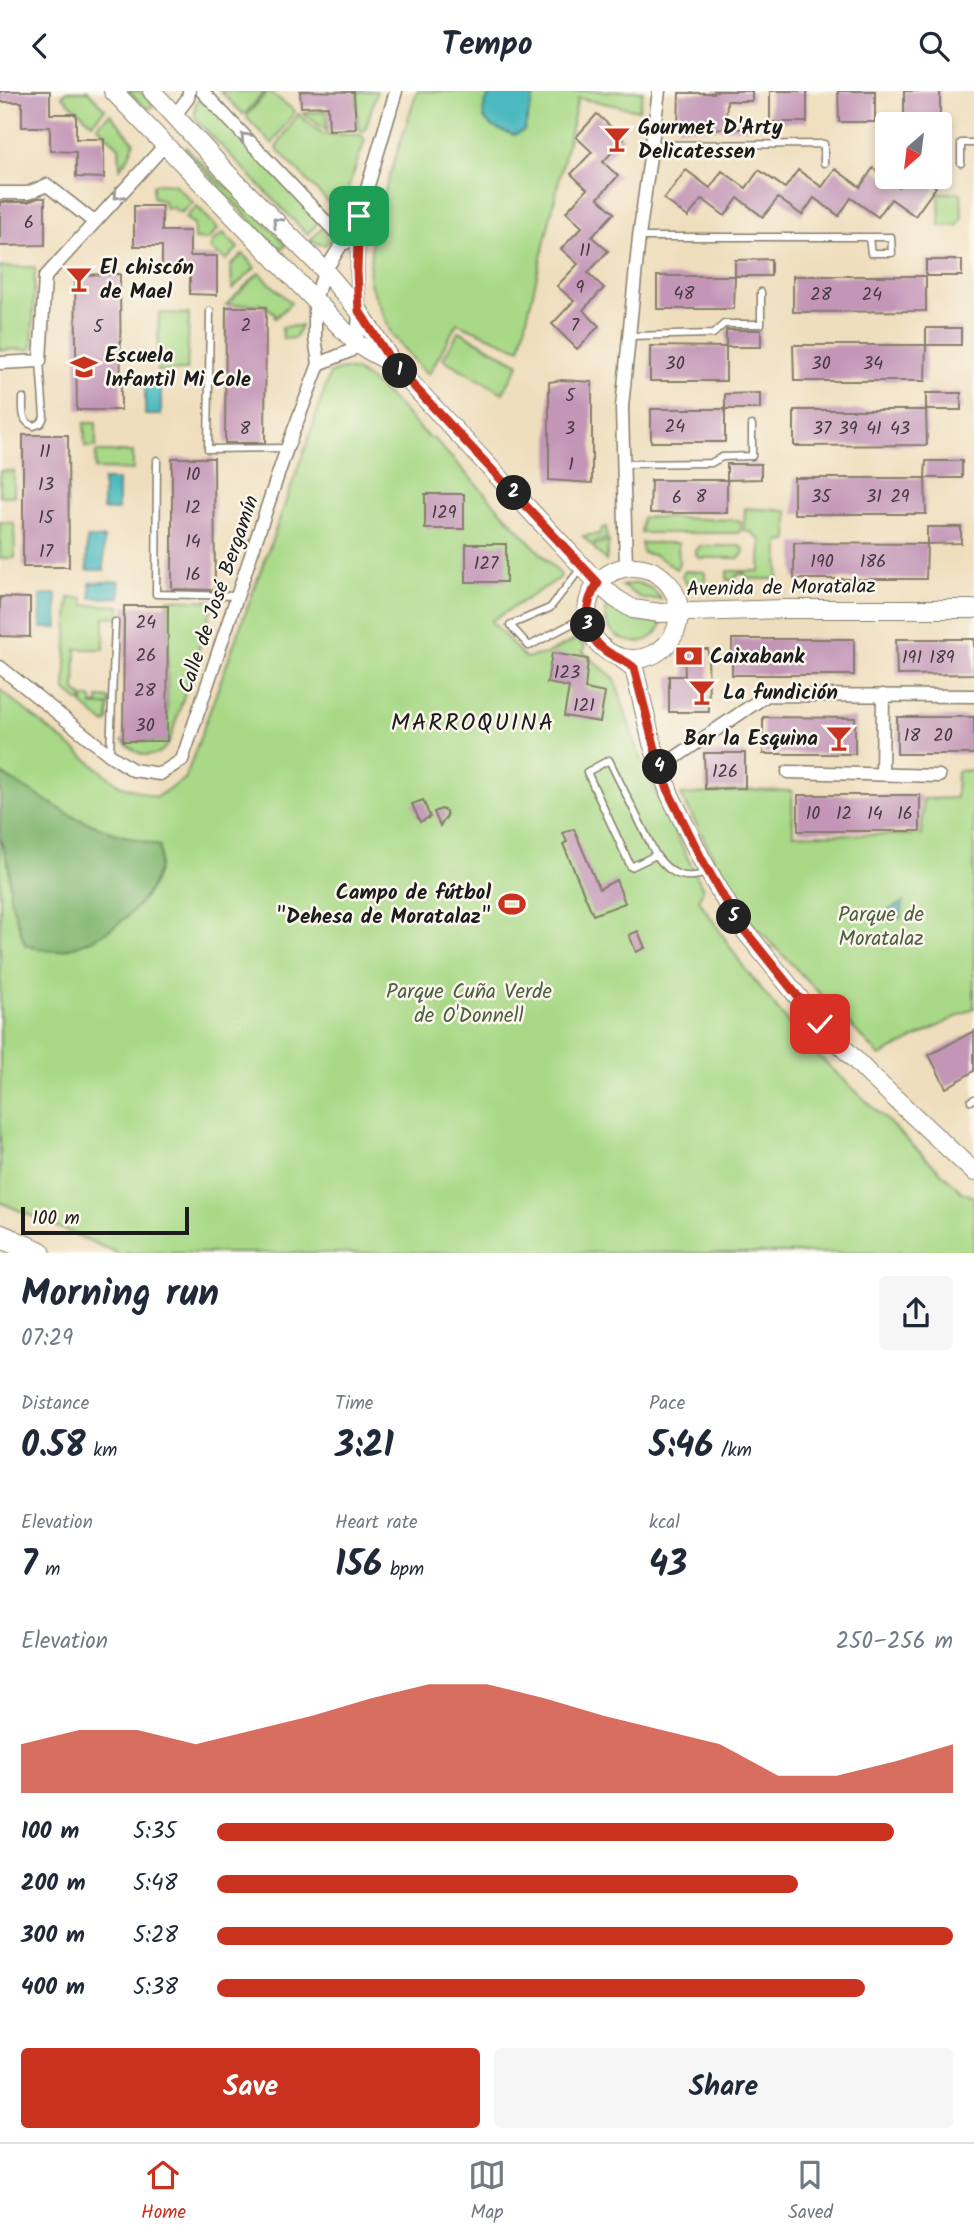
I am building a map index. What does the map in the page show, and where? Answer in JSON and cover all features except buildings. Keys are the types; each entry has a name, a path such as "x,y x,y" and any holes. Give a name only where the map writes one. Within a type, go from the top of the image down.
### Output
{"highway":[{"path":"0,1236 39,1253"}],"main road":[{"path":"113,91 357,344 393,364"},
{"path":"152,91 227,173 329,265 393,364"},
{"path":"165,145 175,140 182,141 227,173"},
{"name":"Avenida de Moratalaz","path":"393,364 598,583 633,609 660,613 974,609"},
{"path":"626,568 645,569 661,577 669,585 679,611 675,632 670,641 655,654 632,661 607,651 598,644 587,620 588,601 598,583 611,573 626,568"},
{"path":"632,661 660,768 670,795 708,872 737,921 820,1024 871,1076 974,1171"}],"street":[{"path":"175,115 188,98 189,91"},
{"path":"202,91 343,239 356,266"},
{"path":"319,364 350,351 357,344 359,311 356,266 359,216 396,91"},
{"path":"626,568 622,407 639,237 659,91"},
{"path":"0,363 40,362 45,277 165,145"},
{"path":"0,193 28,193 47,185 94,222"},
{"name":"Calle de José Bergamín","path":"0,667 110,755 133,770 160,774 182,760 287,448 319,364 315,338 315,301 329,265 359,216"},
{"path":"329,265 344,255 356,266"},
{"path":"315,338 321,347 338,356"},
{"path":"660,768 766,695 974,696"},
{"path":"882,774 883,695"},
{"path":"788,772 939,776"}],"lane":[{"path":"961,163 961,143 974,143"},
{"path":"651,145 824,144 824,163"},
{"path":"639,237 869,238"},
{"path":"628,336 713,334 724,324 761,324 761,292"},
{"path":"210,311 208,449 287,448"},
{"path":"23,398 23,418 27,424 34,426 41,423 44,417 40,362"},
{"path":"623,464 711,463 722,457 752,456 752,425"},
{"path":"157,460 156,594 237,596"},
{"path":"582,565 550,608 510,625 529,646 573,623 587,620"},
{"path":"110,755 114,622"},
{"path":"656,855 631,867 587,772 609,760 656,855 673,874 685,878 708,872"}],"green space":[{"path":"67,91 88,91 105,109 92,123 62,96"},
{"path":"128,91 140,91 152,107 147,109"},
{"path":"220,91 265,91 243,114"},
{"path":"268,91 295,111 272,144 247,118"},
{"path":"377,91 365,130 362,131 358,128 356,92"},
{"path":"417,91 643,91 639,110 578,98 520,349 457,323 429,374 423,371 392,335 369,281 373,227"},
{"path":"200,98 203,98 320,221 307,234 196,120 195,108"},
{"path":"326,111 327,131 303,113"},
{"path":"110,114 134,142 129,156 120,168 119,147 97,126"},
{"path":"298,114 323,134 361,135 365,140 339,214 276,148"},
{"path":"186,147 217,179 242,198 286,245 283,248 275,246 184,149"},
{"path":"174,184 193,202 181,213 178,210 175,212 174,207 166,209 164,201 153,197 153,185"},
{"path":"939,193 961,193 962,217 957,226 940,226"},
{"path":"197,206 218,229 207,240 194,239 194,224 185,218"},
{"path":"325,225 334,236 325,245 309,242"},
{"path":"223,233 238,248 226,260 211,250 212,242"},
{"path":"243,254 255,268 232,289 231,265"},
{"path":"0,267 35,267 32,349 0,350"},
{"path":"259,273 291,303 275,318 274,313 263,304 226,305"},
{"path":"159,313 189,314 187,370 157,371"},
{"path":"301,326 295,338 283,339 282,327"},
{"path":"459,331 519,364 503,393 443,359"},
{"name":"Parque Cuña Verde de O'Donnell","path":"343,369 356,371 370,380 428,437 433,438 561,575 491,621 525,658 546,654 577,639 585,647 583,652 615,679 635,744 658,798 703,889 699,900 745,969 803,1041 962,1192 974,1197 974,1253 117,1253 0,1202 0,690 119,785 156,797 185,779 330,373"},
{"path":"84,423 96,423 96,447 85,447"},
{"path":"96,452 133,452 133,470 95,469"},
{"path":"0,471 14,471 14,496 0,496"},
{"path":"745,508 788,511 788,541 779,542 778,579 748,579 743,573 736,576 735,580 727,580 727,571 760,571 761,540 751,532 744,531"},
{"path":"642,517 736,520 741,522 741,530 738,533 641,533"},
{"path":"0,522 14,523 15,558 0,558"},
{"path":"606,527 607,539 596,541 594,545 609,541 606,561 583,536 599,534 602,528"},
{"path":"641,543 678,543 679,563 676,569 657,556 643,553"},
{"path":"700,546 740,546 744,549 739,558 699,558 695,552"},
{"path":"685,571 705,572 705,587 688,586 682,576"},
{"path":"637,583 651,588 662,599 643,599 622,586"},
{"path":"69,598 83,598 84,605 120,606 120,616 104,617 104,649 76,649 75,691 82,696 82,704 65,690"},
{"path":"168,599 214,601 169,743 158,753 146,755 123,741 167,741"},
{"path":"607,604 633,619 662,622 656,633 647,640 626,640 616,635 609,627 605,617"},
{"path":"84,698 92,698 92,705 98,704 98,698 110,699 110,705 91,706 109,706 108,721 105,724 83,705"},
{"name":"Parque de Moratalaz","path":"974,770 974,1008 880,1056 744,915 681,795 751,790 792,791 793,834 922,835 923,799 956,798 957,771"},
{"path":"0,773 76,818 114,833 160,846 159,865 153,882 143,899 115,926 98,937 63,950 49,951 25,945 10,898 9,868 0,837"}],"water":[{"path":"492,91 535,91 524,131 514,135 496,129 485,120 483,108"},
{"path":"145,385 161,385 161,415 145,415"},
{"path":"103,480 118,480 118,510 103,510"},
{"path":"87,538 104,538 104,570 87,570"},
{"path":"119,581 120,597 91,598 90,583"},
{"path":"56,594 58,628 41,628 40,595"},
{"path":"903,902 901,917 891,922 878,916"}],"place":[{"name":"Gourmet D'Arty Delicatessen","path":"617,139"},
{"name":"El chiscón de Mael","path":"79,279"},
{"name":"Escuela Infantil Mi Cole","path":"84,367"},
{"name":"Caixabank","path":"689,656"},
{"name":"La fundición","path":"702,692"},
{"name":"Bar la Esquina","path":"839,738"},
{"name":"Campo de fútbol \"Dehesa de Moratalaz\"","path":"512,904"}],"district":[{"name":"MARROQUINA","path":"473,722"}],"route":[{"path":"359,216 359,311 393,364 598,583 588,601 587,620 591,633 598,644 634,668 660,768 670,795 702,860 737,921 820,1024"}]}
